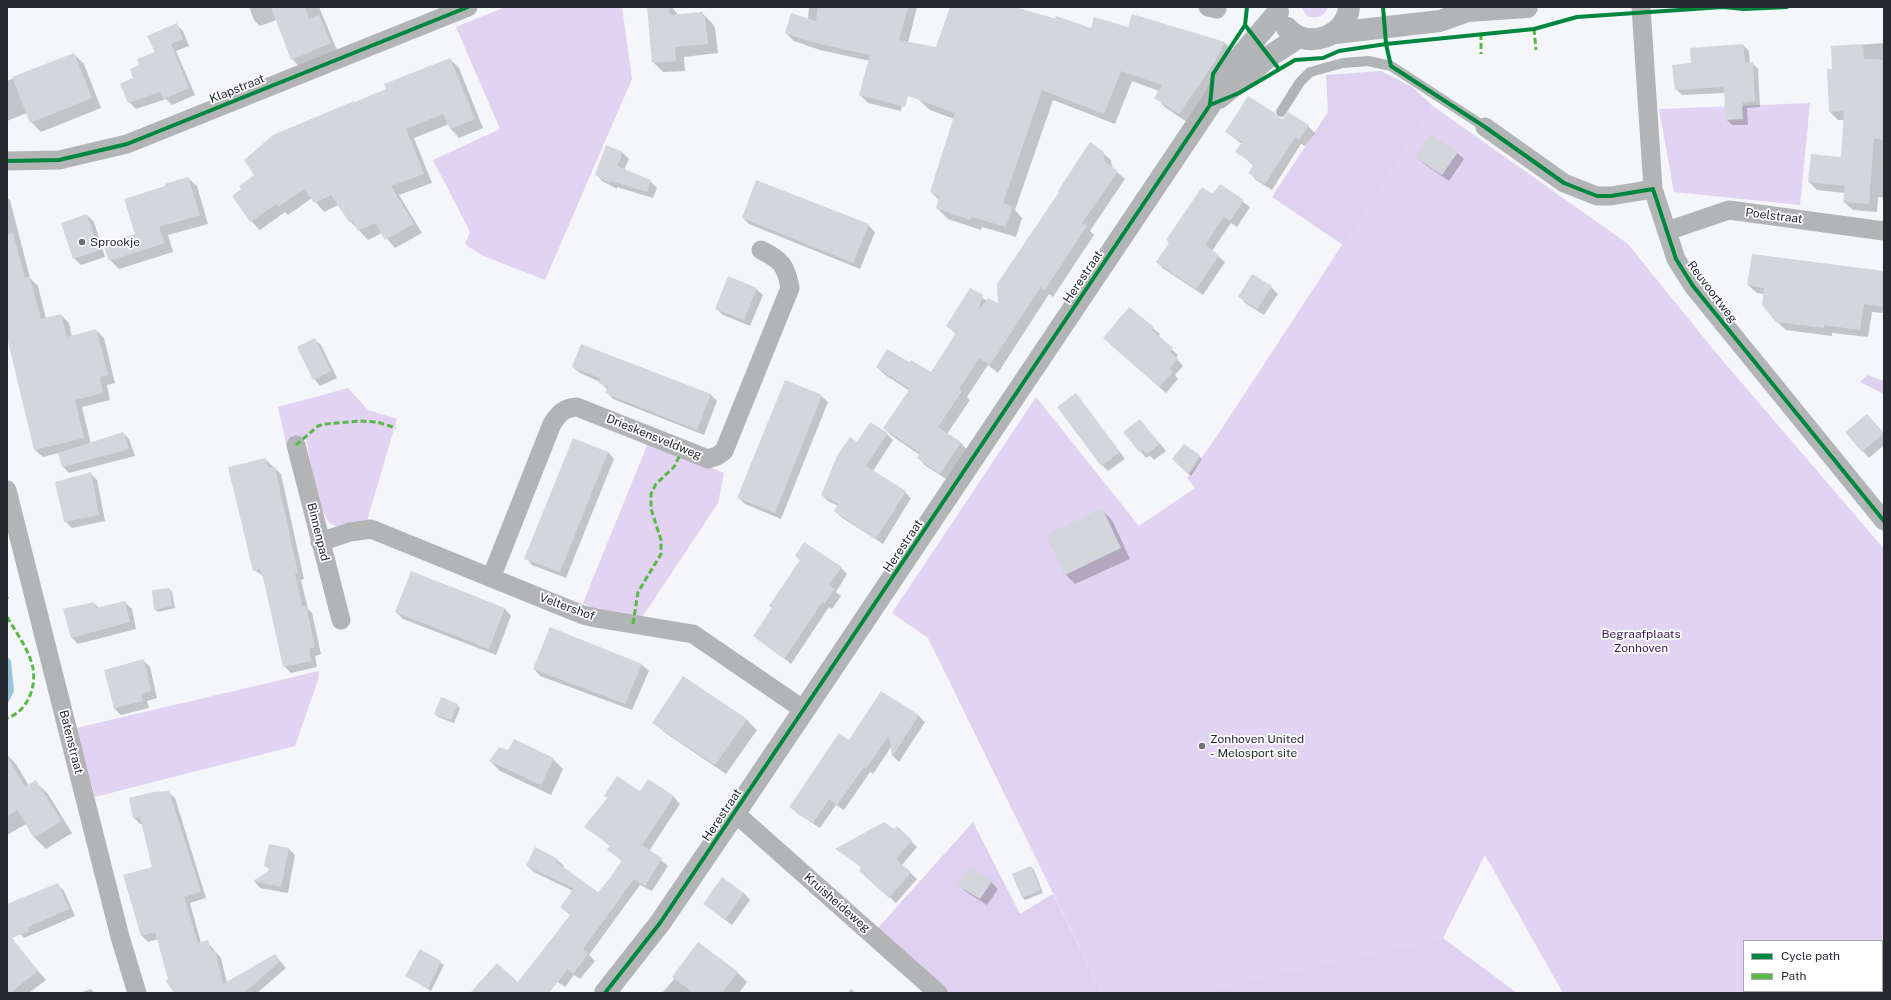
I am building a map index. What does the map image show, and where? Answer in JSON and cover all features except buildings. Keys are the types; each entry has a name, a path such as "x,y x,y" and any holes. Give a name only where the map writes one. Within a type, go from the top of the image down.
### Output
{"street":[{"name":"Klapstraat","path":"7,161 59,160 127,144 468,7"},
{"path":"1335,33 1344,24 1349,7"},
{"path":"1278,9 1283,22 1290,31 1299,37 1312,40 1324,38 1335,33 1384,29 1440,21 1458,9 1526,7"},
{"name":"Reuvoortweg","path":"1641,7 1653,189 1676,259 1693,286 1884,521"},
{"name":"Herestraat","path":"605,993 660,923 735,814 1210,105 1229,70 1278,9"},
{"name":"Herestraat","path":"1210,105 1270,56 1299,37"},
{"path":"1486,127 1564,183 1598,196 1611,196 1653,189"},
{"name":"Poelstraat","path":"1667,231 1729,210 1884,231"},
{"name":"Drieskensveldweg","path":"491,578 552,424 562,411 569,408 578,407 708,459 717,456 724,451 790,288 788,273 779,260 761,250"},
{"name":"Binnenpad","path":"296,445 341,620"},
{"name":"Batenstraat","path":"7,490 10,519 120,937 137,993"},
{"name":"Veltershof","path":"320,542 350,532 371,529 491,578 596,618 693,634 804,710"},
{"name":"Kruisheideweg","path":"735,814 938,993"}],"lane":[{"path":"1281,112 1300,82 1310,72 1343,63 1368,61 1391,66 1486,127"}],"green space":[{"path":"505,7 622,7 632,79 545,280 481,255 465,244 470,232 433,160 500,129 456,27"},
{"path":"1301,7 1328,7 1322,15 1314,17 1307,16"},
{"path":"1810,103 1800,205 1674,192 1659,109"},
{"name":"Begraafplaats Zonhoven","path":"1433,106 1628,244 1717,354 1884,549 1884,993 1563,993 1485,855 1443,938 1205,993 1102,993 928,638 892,613 1036,397 1139,526 1195,488 1187,478 1217,436"},
{"path":"348,388 368,410 397,419 366,524 341,527 333,525 323,511 319,500 306,439 286,443 278,407"},
{"path":"648,443 724,473 718,503 641,619 605,615 583,603"},
{"path":"319,671 318,680 295,746 95,797 76,728"}],"shaded area":[{"path":"1381,71 1412,87 1433,106 1343,245 1272,197 1328,112 1326,75"},
{"path":"1867,375 1884,381 1884,394 1860,382"},
{"path":"973,822 1020,914 1053,894 1102,993 948,993 878,928"},
{"path":"1443,938 1517,993 1201,993 1218,989"}],"water":[{"path":"7,656 11,661 14,691 7,705"}],"marked path":[{"path":"1534,29 1536,50"},
{"path":"1481,34 1481,54"},
{"path":"296,445 318,426 326,424 359,421 377,422 396,428"},
{"path":"633,624 638,592 661,554 661,540 651,509 651,494 656,484 674,467 683,449"},
{"path":"7,617 30,658 34,672 34,680 30,696 26,704 21,710 7,718"}],"cycle path":[{"path":"7,161 59,160 127,144 468,7"},
{"path":"605,993 660,923 1210,105 1213,74 1245,25 1247,7"},
{"path":"1383,7 1386,44 1391,66 1485,127 1564,183 1597,196 1611,196 1653,189 1676,259 1693,286 1884,521"},
{"path":"1210,105 1239,93 1295,60 1323,58 1339,51 1386,44 1534,29 1577,17 1723,7 1744,9 1787,7"},
{"path":"1245,25 1279,69"}],"place":[{"name":"Sprookje","path":"82,242"},
{"name":"Zonhoven United - Melosport site","path":"1202,746"}]}
